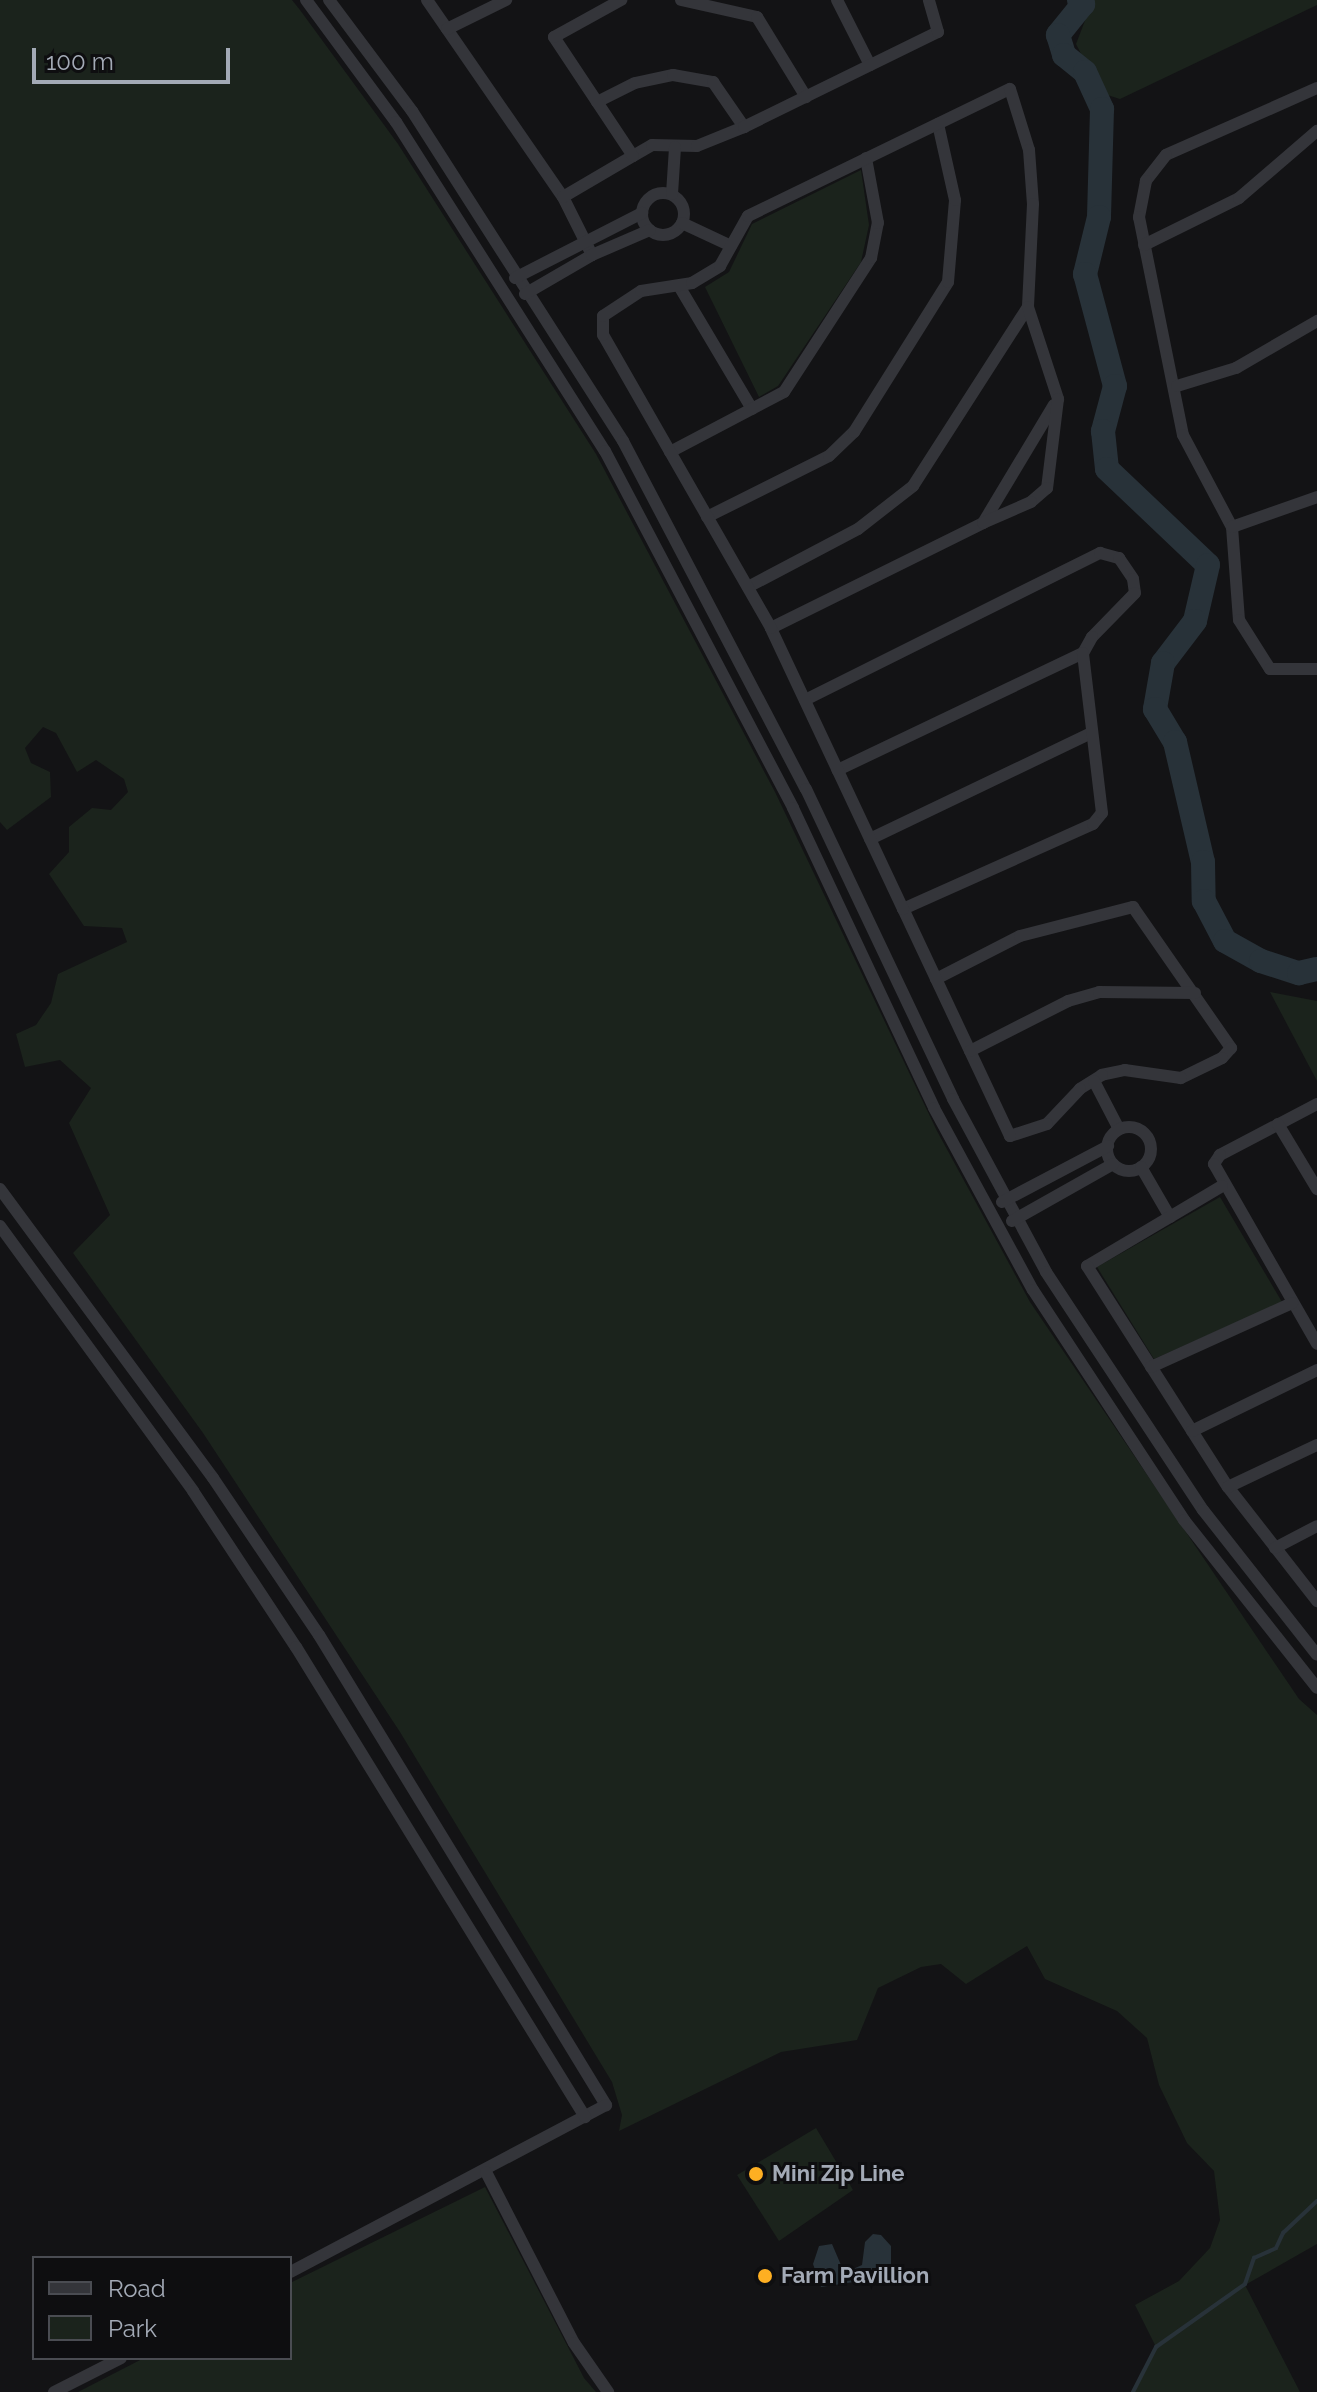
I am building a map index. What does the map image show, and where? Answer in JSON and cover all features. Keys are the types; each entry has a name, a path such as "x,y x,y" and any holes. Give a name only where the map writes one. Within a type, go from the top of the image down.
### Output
{"street":[{"path":"306,0 396,122 605,451 793,808 934,1108 999,1228 1095,1388 1184,1520 1317,1688"},
{"path":"329,0 412,111 623,441 762,705 1006,1200 1130,1405 1203,1510 1317,1655"},
{"path":"427,0 563,197 592,255"},
{"path":"447,29 506,0"},
{"path":"621,0 554,37 633,156"},
{"path":"681,0 757,17 806,97"},
{"path":"837,0 870,65"},
{"path":"563,197 652,145 697,146 744,127 938,32 929,0"},
{"path":"597,102 635,83 673,75 713,82 744,127"},
{"path":"1317,88 1166,155 1146,181 1139,217 1177,386 1183,435 1232,527 1239,620 1257,653 1270,669 1317,669"},
{"path":"771,628 1031,502 1047,488 1058,399 1028,307 1033,204 1029,150 1010,89 748,216 720,266 679,286 641,291 603,316 603,335 771,628 870,839 1010,1136 1047,1124 1094,1081 1125,1070 1181,1078 1222,1058 1231,1048 1133,907 1020,936 936,979"},
{"path":"707,517 829,456 854,432 948,282 955,200 938,124"},
{"path":"1144,245 1239,198 1317,131"},
{"path":"672,194 675,147"},
{"path":"670,452 784,392 871,258 878,223 866,158"},
{"path":"501,285 642,213 652,196 672,194 682,203 682,223 668,235 650,230 592,255 512,302"},
{"path":"642,213 650,230"},
{"path":"682,223 731,246"},
{"path":"679,286 752,409"},
{"path":"748,587 858,529 913,486 1028,307"},
{"path":"1177,386 1236,368 1317,321"},
{"path":"983,523 1058,399"},
{"path":"1232,527 1317,497"},
{"path":"805,700 1100,553 1119,558 1135,593 1092,637 1083,653 1102,813 1093,824 903,909"},
{"path":"838,770 1083,653"},
{"path":"870,839 1091,733"},
{"path":"970,1051 1068,1001 1099,992 1195,993"},
{"path":"1094,1081 1119,1129"},
{"path":"1317,1104 1220,1155 1214,1164 1222,1186 1317,1344"},
{"path":"1278,1124 1317,1189"},
{"path":"989,1209 1108,1146 1119,1129 1133,1127 1149,1141 1150,1155 1141,1167 1130,1170 1113,1164 999,1228"},
{"path":"1108,1146 1113,1164"},
{"path":"1141,1167 1170,1217"},
{"path":"1222,1186 1087,1266 1228,1487 1317,1601"},
{"path":"0,1189 213,1478 319,1635 606,2105 486,2172 292,2271"},
{"path":"0,1226 193,1491 364,1751 585,2117"},
{"path":"1151,1367 1292,1303"},
{"path":"1192,1431 1317,1370"},
{"path":"1228,1487 1317,1445"},
{"path":"1275,1548 1317,1526"},
{"path":"532,2028 553,2016"},
{"path":"549,2056 570,2043"},
{"path":"486,2172 574,2343 608,2392"},
{"path":"54,2392 117,2360"}],"green space":[{"path":"0,0 292,0 300,10 398,144 596,454 775,792 937,1131 1030,1302 1299,1699 1317,1715 1317,2244 1245,2285 1300,2392 1133,2392 1156,2347 1135,2305 1179,2281 1210,2248 1220,2220 1214,2171 1187,2143 1159,2085 1147,2038 1117,2011 1045,1979 1027,1946 966,1984 941,1964 921,1967 878,1988 857,2040 781,2052 619,2131 622,2115 612,2082 400,1732 203,1433 73,1253 110,1215 69,1123 91,1088 60,1060 25,1067 16,1034 36,1025 51,1003 58,974 127,942 122,928 84,926 49,874 69,852 69,827 92,808 111,810 128,792 124,779 96,760 77,772 56,733 43,727 25,748 31,763 50,772 51,797 7,830 0,822"},
{"path":"1093,0 1317,0 1317,5 1120,99 1101,93 1076,44"},
{"path":"861,170 869,225 861,262 778,386 759,397 705,287 729,272 752,224"},
{"path":"1270,992 1317,1001 1317,1081"},
{"path":"1220,1197 1282,1302 1154,1359 1097,1267"},
{"path":"816,2128 853,2190 779,2241 737,2175"},
{"path":"485,2187 584,2378 596,2392 78,2392 140,2360 292,2360 292,2282"}],"shaded area":[{"path":"873,2234 881,2235 891,2246 891,2266 874,2279 821,2287 813,2264 819,2246 832,2244 841,2265 853,2269 862,2265 865,2242"}],"waterway":[{"path":"1079,0 1083,4 1058,35 1064,55 1085,72 1102,109 1099,217 1085,274 1115,386 1103,431 1107,469 1208,565 1195,621 1163,663 1155,709 1175,742 1203,862 1204,901 1225,941 1261,961 1299,973 1317,969"},
{"path":"1133,2392 1156,2347 1245,2284 1254,2258 1276,2248 1283,2233 1317,2201"}],"place":[{"name":"Mini Zip Line","path":"756,2174"},
{"name":"Farm Pavillion","path":"765,2276"}]}
